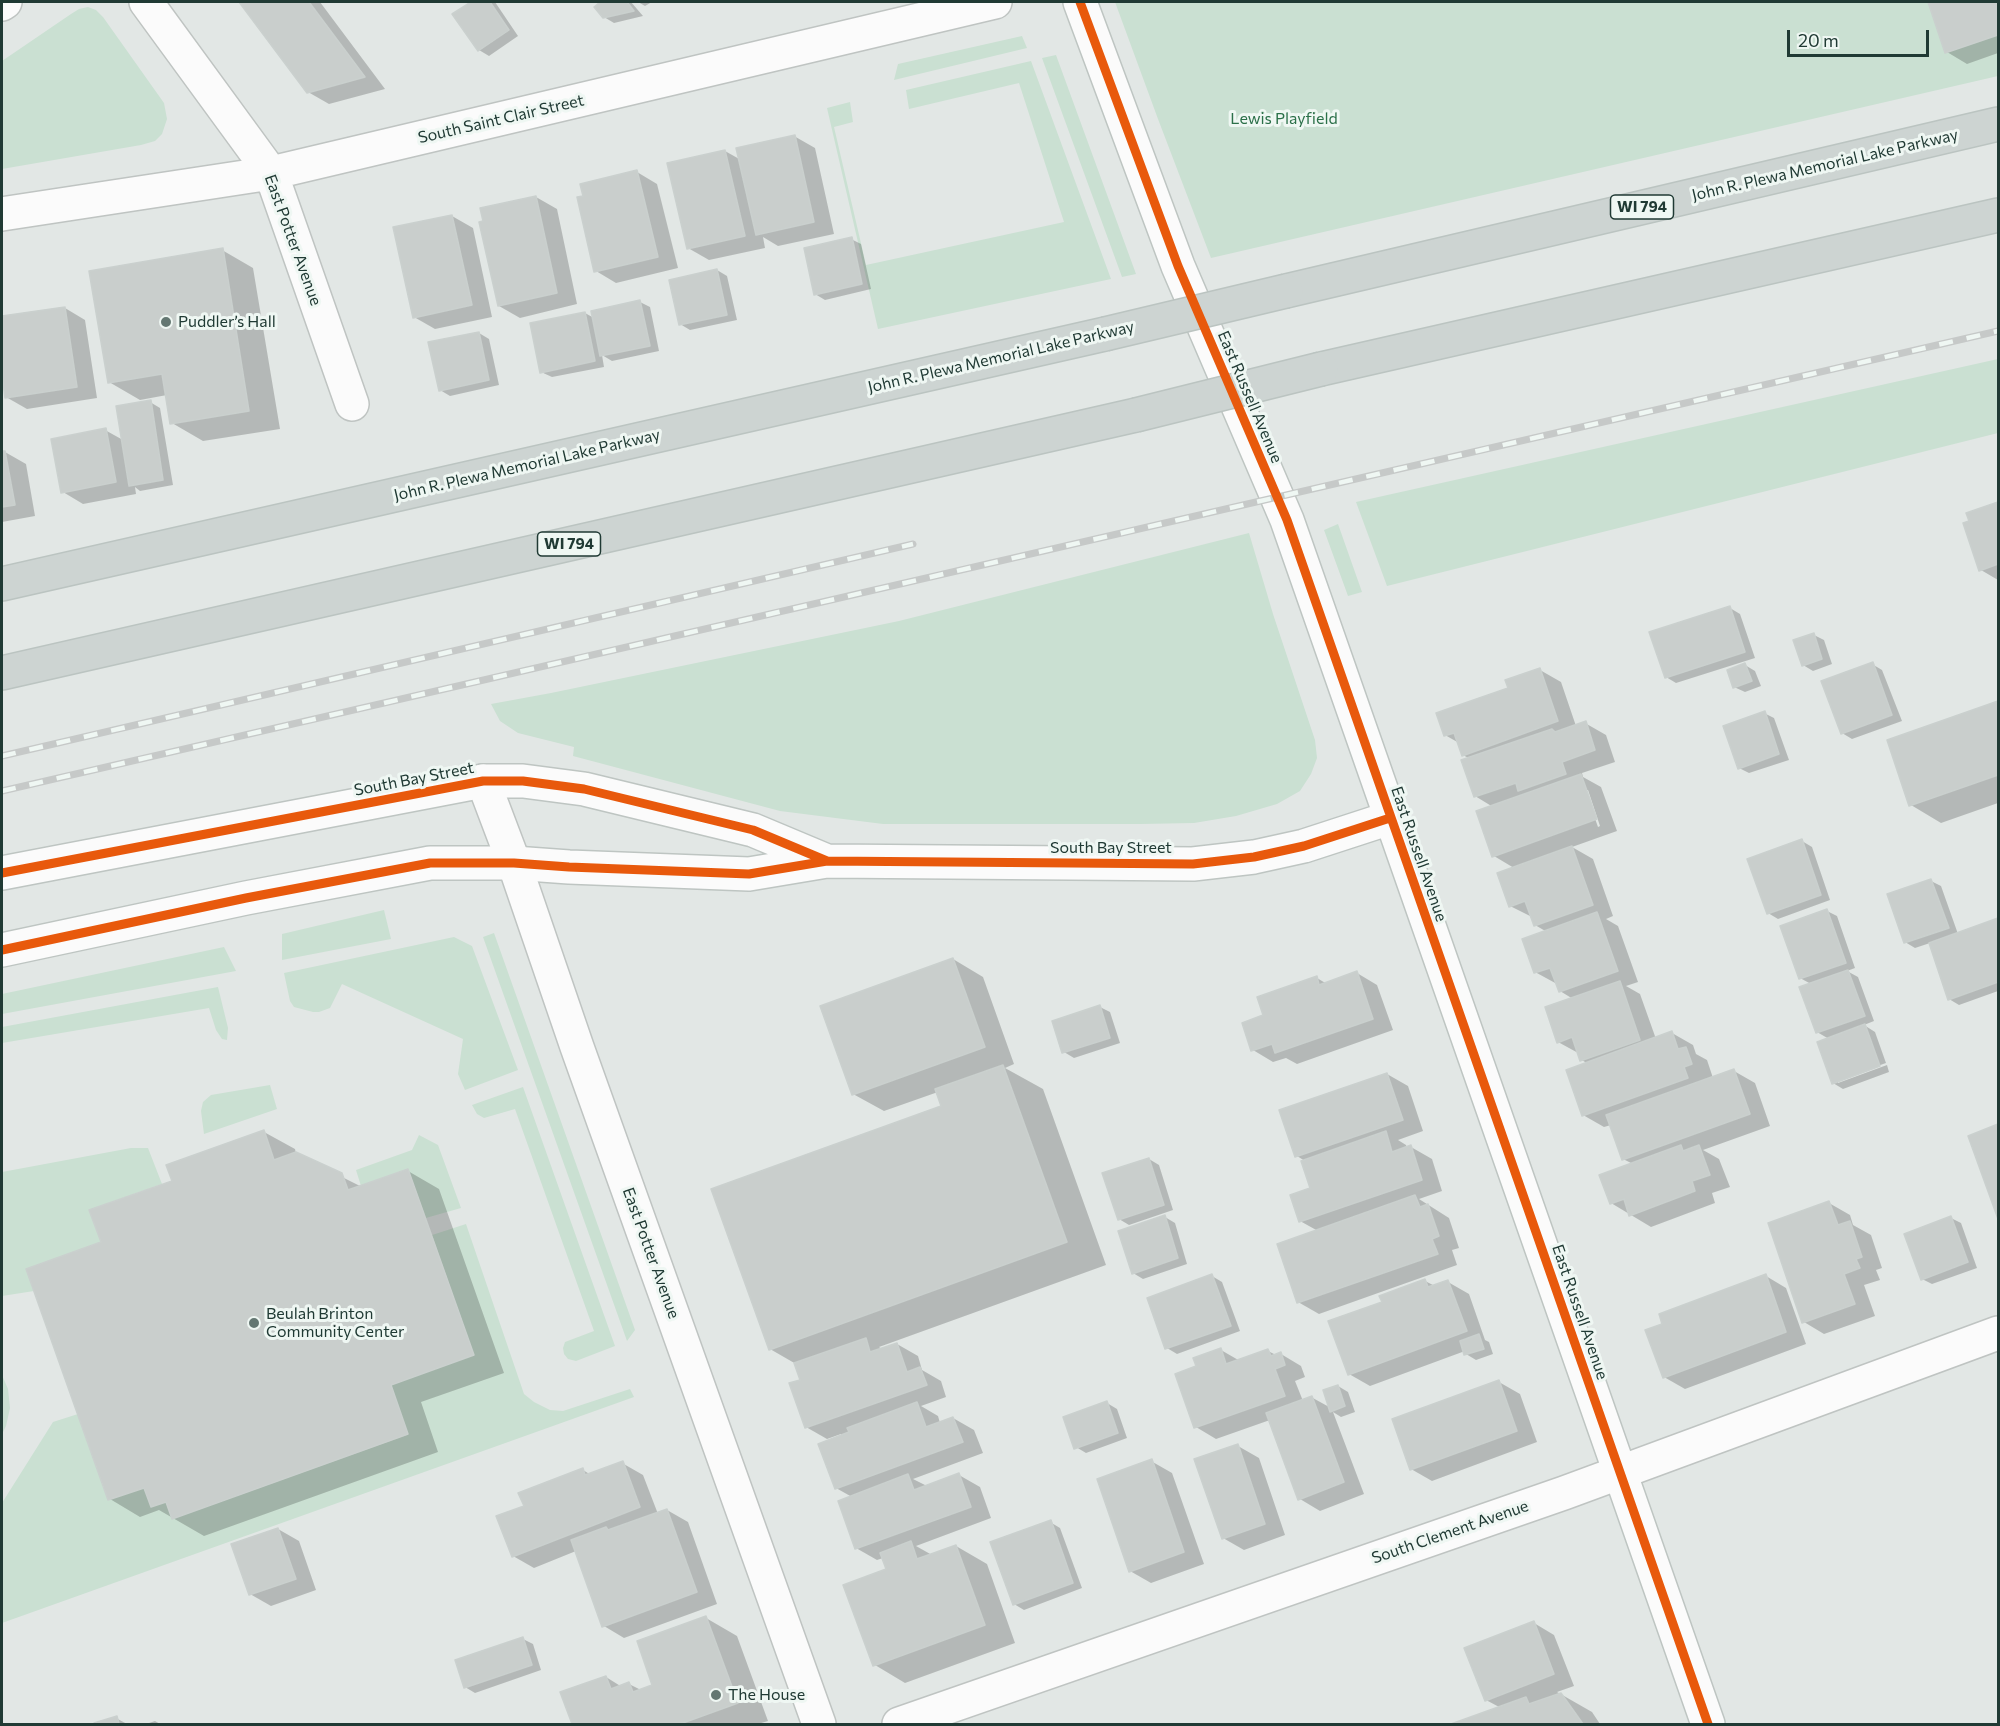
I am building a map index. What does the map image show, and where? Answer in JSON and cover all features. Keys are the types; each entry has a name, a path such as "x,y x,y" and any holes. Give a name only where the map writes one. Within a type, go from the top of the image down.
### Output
{"main road":[{"name":"East Potter Avenue","path":"146,2 271,173 352,404"},
{"name":"South Saint Clair Street","path":"2,214 271,173 995,2"},
{"name":"East Russell Avenue","path":"1080,2 1178,266 1287,520 1708,1725"},
{"name":"John R. Plewa Memorial Lake Parkway","path":"2,584 1105,334 1998,124"},
{"name":"WI 794","path":"2,674 1998,215"},
{"name":"East Potter Avenue","path":"483,781 819,1725"},
{"name":"South Bay Street","path":"2,873 483,781 523,781 584,789 753,830 827,861"},
{"name":"South Bay Street","path":"2,950 246,898 430,863 514,863 748,874 827,861 1193,864 1254,857 1304,846 1390,818"},
{"name":"South Clement Avenue","path":"899,1725 1619,1472 1998,1333"}],"green space":[{"name":"Lewis Playfield","path":"1115,2 1998,2 1998,76 1211,258"},
{"path":"88,7 96,10 103,17 164,103 167,119 162,134 155,141 141,145 2,169 2,61 71,14"},
{"path":"1022,36 1027,48 894,80 898,64"},
{"path":"1056,55 1136,274 1122,277 1042,58"},
{"path":"1031,61 1111,279 878,329 827,108 850,102 853,122 834,127 866,265 1064,222 1019,83 909,109 906,90"},
{"path":"1998,359 1998,433 1387,586 1356,502"},
{"path":"1338,524 1362,592 1348,596 1324,530"},
{"path":"1249,533 1315,740 1317,758 1311,774 1300,791 1277,804 1236,816 1194,823 883,824 780,811 573,756 574,747 518,733 500,721 491,704 899,621"},
{"path":"384,910 391,939 282,960 282,934"},
{"path":"494,933 635,1330 627,1341 483,937"},
{"path":"454,937 472,946 518,1070 465,1090 458,1074 463,1039 342,984 330,1008 319,1012 294,1007 290,1001 284,973"},
{"path":"224,947 236,971 2,1014 2,994"},
{"path":"218,987 228,1028 227,1040 222,1039 216,1030 209,1008 2,1043 2,1027"},
{"path":"270,1085 277,1109 204,1134 201,1111 203,1102 211,1095"},
{"path":"523,1087 615,1346 576,1361 568,1359 564,1354 565,1342 594,1331 515,1109 484,1118 477,1114 472,1105"},
{"path":"419,1135 438,1145 461,1208 426,1218 408,1169 361,1186 356,1170 412,1150"},
{"path":"131,1148 148,1148 162,1184 89,1210 101,1242 26,1269 34,1291 2,1296 2,1172"},
{"path":"466,1224 524,1394 550,1410 563,1411 630,1389 634,1397 2,1623 2,1503 53,1422 78,1414 108,1500 144,1488 151,1507 166,1502 172,1519 407,1435 391,1385 474,1355 432,1235"},
{"path":"2,1375 8,1389 10,1408 2,1434"}],"building":[{"path":"239,2 309,2 365,77 307,93"},
{"path":"471,2 490,2 509,30 478,51 452,14"},
{"path":"600,2 627,2 634,11 603,18 594,7"},
{"path":"1928,2 1998,2 1998,35 1945,53"},
{"path":"795,135 814,222 756,235 736,148"},
{"path":"725,150 745,236 687,249 667,163"},
{"path":"637,170 658,257 594,272 577,197 583,196 580,184"},
{"path":"536,196 557,293 498,306 479,222 483,221 480,208"},
{"path":"452,215 472,305 413,318 393,227"},
{"path":"852,237 862,284 814,295 804,248"},
{"name":"Puddler’s Hall","path":"223,248 249,411 170,424 162,374 108,383 89,271"},
{"path":"717,269 727,315 679,325 669,280"},
{"path":"640,300 650,346 600,356 591,311"},
{"path":"65,307 77,387 5,398 2,375 2,316"},
{"path":"585,312 595,361 540,373 530,323"},
{"path":"479,332 489,380 439,391 428,342"},
{"path":"151,400 163,480 129,486 116,406"},
{"path":"106,428 116,482 61,493 51,439"},
{"path":"2,451 5,451 15,505 2,507"},
{"path":"1998,502 1998,564 1979,571 1963,523 1969,521 1966,513"},
{"path":"1730,606 1745,652 1665,678 1649,632"},
{"path":"1814,633 1822,659 1802,666 1793,640"},
{"path":"1873,662 1892,715 1841,734 1821,681"},
{"path":"1745,663 1752,681 1733,688 1727,670"},
{"path":"1540,668 1558,721 1462,756 1454,733 1444,736 1436,713 1508,688 1505,680"},
{"path":"1998,701 1998,775 1909,806 1887,740"},
{"path":"1765,711 1779,754 1738,769 1723,726"},
{"path":"1586,721 1595,750 1562,762 1566,774 1518,791 1516,783 1474,797 1461,760 1552,729 1555,732"},
{"path":"1581,774 1597,819 1492,857 1476,811"},
{"path":"1802,839 1821,895 1767,914 1747,859"},
{"path":"1572,846 1593,905 1534,926 1525,901 1509,907 1497,873"},
{"path":"1931,879 1949,928 1904,943 1887,894"},
{"path":"1827,909 1846,963 1799,979 1780,926"},
{"path":"1597,912 1618,971 1559,992 1550,968 1534,973 1522,939"},
{"path":"1998,918 1998,982 1948,1000 1929,943"},
{"path":"953,958 985,1047 852,1095 820,1006"},
{"path":"1848,970 1865,1016 1816,1033 1799,987"},
{"path":"1357,971 1373,1019 1275,1053 1272,1044 1251,1051 1242,1023 1263,1015 1257,997 1317,976 1319,985"},
{"path":"1620,981 1640,1040 1580,1061 1572,1037 1557,1043 1545,1007"},
{"path":"1100,1005 1110,1038 1062,1053 1052,1021"},
{"path":"1865,1024 1880,1066 1832,1084 1817,1042"},
{"path":"1672,1031 1678,1049 1686,1047 1692,1064 1684,1067 1688,1078 1582,1116 1566,1070"},
{"path":"1003,1065 1067,1242 769,1350 711,1189 941,1106 935,1089"},
{"path":"1734,1069 1750,1114 1622,1160 1606,1115"},
{"path":"1387,1073 1403,1120 1295,1157 1279,1110"},
{"path":"1998,1124 1998,1219 1968,1136"},
{"name":"Beulah Brinton Community Center","path":"264,1130 274,1160 296,1152 342,1173 348,1190 408,1169 474,1355 391,1385 408,1434 172,1519 166,1502 151,1507 144,1488 108,1500 26,1269 101,1242 89,1210 172,1181 166,1165"},
{"path":"1386,1131 1392,1152 1411,1145 1422,1180 1299,1222 1290,1195 1310,1188 1301,1161"},
{"path":"1681,1145 1683,1151 1699,1145 1710,1175 1692,1181 1695,1191 1629,1216 1624,1199 1610,1204 1599,1175"},
{"path":"1149,1158 1164,1205 1118,1220 1102,1173"},
{"path":"1415,1195 1420,1207 1428,1204 1439,1236 1432,1239 1438,1254 1297,1303 1277,1244"},
{"path":"1829,1201 1838,1225 1850,1221 1862,1257 1856,1259 1860,1268 1844,1274 1855,1304 1802,1323 1768,1223"},
{"path":"1165,1215 1178,1258 1132,1274 1118,1231"},
{"path":"1951,1216 1968,1262 1921,1280 1904,1234"},
{"path":"1212,1274 1231,1326 1165,1349 1147,1298"},
{"path":"1766,1274 1786,1332 1663,1378 1645,1330 1662,1324 1659,1314"},
{"path":"1425,1279 1428,1287 1448,1280 1467,1331 1348,1375 1328,1321 1382,1302 1379,1296"},
{"path":"1479,1334 1484,1349 1464,1355 1460,1341"},
{"path":"866,1338 870,1352 897,1343 907,1372 920,1367 927,1385 805,1428 789,1383 800,1380 794,1363"},
{"path":"1221,1348 1226,1364 1268,1349 1271,1356 1281,1352 1285,1365 1275,1369 1285,1396 1194,1428 1175,1374 1196,1366 1193,1358"},
{"path":"1499,1380 1517,1431 1410,1470 1392,1419"},
{"path":"1338,1385 1345,1406 1330,1412 1323,1390"},
{"path":"1312,1396 1344,1482 1298,1500 1266,1413"},
{"path":"1107,1401 1118,1433 1074,1449 1063,1417"},
{"path":"917,1402 926,1427 953,1417 963,1442 835,1489 818,1444 849,1432 847,1428"},
{"path":"1238,1444 1265,1524 1222,1539 1194,1459"},
{"path":"1152,1459 1184,1552 1129,1572 1097,1479"},
{"path":"623,1461 640,1507 512,1557 496,1516 524,1506 518,1493 583,1468 585,1475"},
{"path":"959,1473 971,1507 855,1549 838,1501 908,1474 914,1490"},
{"path":"667,1509 697,1592 602,1627 571,1540 606,1527 608,1530"},
{"path":"1051,1520 1073,1583 1013,1605 990,1542"},
{"path":"278,1528 296,1579 249,1595 231,1544"},
{"path":"911,1541 917,1559 956,1545 985,1625 873,1666 843,1585 886,1569 880,1553"},
{"path":"706,1616 738,1703 680,1724 572,1724 560,1692 606,1676 611,1689 629,1682 633,1692 652,1685 637,1641"},
{"path":"1534,1621 1554,1674 1485,1701 1464,1648"},
{"path":"523,1637 532,1665 464,1688 455,1660"},
{"path":"1561,1693 1583,1724 1451,1724 1526,1697 1529,1704"},
{"path":"117,1716 119,1724 94,1723"}],"railway":[{"path":"2,791 1998,331"},
{"path":"2,756 913,544"}],"cycle path":[{"path":"1080,2 1178,266 1287,520 1708,1724"},
{"path":"2,873 483,781 523,781 584,789 753,830 827,861"},
{"path":"2,950 246,898 430,863 514,863 749,874 827,861 1193,864 1254,857 1304,846 1390,818"}],"place":[{"name":"Puddler’s Hall","path":"166,322"},
{"name":"Beulah Brinton Community Center","path":"254,1323"},
{"name":"The House","path":"716,1695"}]}
